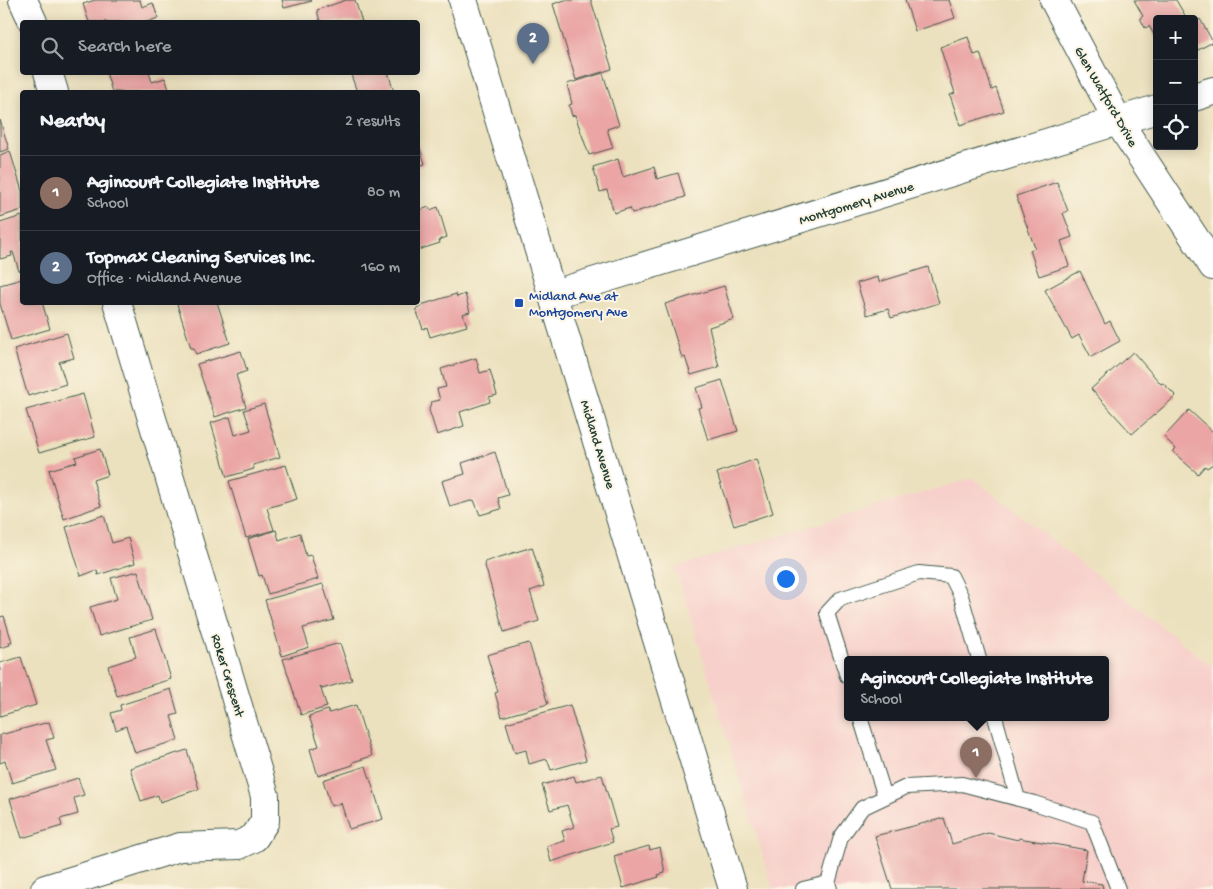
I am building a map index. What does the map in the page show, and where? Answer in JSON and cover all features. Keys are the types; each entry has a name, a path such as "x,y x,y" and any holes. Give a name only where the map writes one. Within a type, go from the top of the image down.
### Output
{"street":[{"path":"23,0 31,20"},
{"name":"Midland Avenue","path":"463,0 554,294 733,889"},
{"name":"Glen Watford Drive","path":"1054,0 1118,121 1213,266"},
{"path":"49,75 53,90"},
{"path":"1198,96 1213,91"},
{"name":"Montgomery Avenue","path":"554,294 1153,110"},
{"name":"Roker Crescent","path":"45,889 180,847 239,845 254,838 265,821 266,796 118,305"}],"lane":[{"path":"844,667 827,613 840,599 919,573 951,576 961,596 978,656"},
{"path":"861,721 885,797"},
{"path":"996,721 1018,799"},
{"path":"803,889 829,886 841,837 862,808 906,787 962,784 1092,822 1118,889"}],"shaded area":[{"path":"973,478 1213,667 1213,889 773,889 675,567"}],"building":[{"path":"95,0 140,0 142,7 153,3 158,18 152,20 88,20 83,4"},
{"path":"282,0 311,0 312,1 284,8"},
{"path":"346,0 355,0 361,20 320,20 317,10"},
{"path":"565,0 591,0 612,69 576,80 553,4"},
{"path":"905,0 949,0 955,18 915,31"},
{"path":"1134,0 1176,0 1185,15 1153,15 1153,33 1149,26 1145,28 1140,18 1143,16"},
{"path":"1200,19 1213,42 1198,50 1198,20"},
{"path":"968,37 974,55 980,53 992,90 996,88 1004,111 960,125 950,95 955,93 940,47"},
{"path":"603,73 619,125 607,129 613,148 589,155 575,115 572,116 569,105 572,104 567,84"},
{"path":"107,75 150,75 152,82 165,78 169,90 111,90"},
{"path":"351,75 389,75 393,90 356,90"},
{"path":"0,120 9,149 0,152"},
{"path":"420,148 425,164 420,165"},
{"path":"10,151 20,184 20,211 0,217 0,155"},
{"path":"618,159 623,177 654,167 657,179 678,173 685,197 632,213 630,208 614,213 607,190 600,192 593,167"},
{"path":"1057,182 1068,211 1063,213 1072,237 1061,241 1069,266 1039,276 1030,250 1035,248 1016,196"},
{"path":"429,207 430,210 438,207 447,237 439,240 440,243 420,249 420,210"},
{"path":"20,217 20,271 13,252 11,252 12,256 0,259 0,223"},
{"path":"928,267 939,303 891,318 888,309 867,315 857,283 878,277 879,282"},
{"path":"1080,271 1105,324 1110,321 1120,341 1091,357 1079,335 1072,339 1045,290"},
{"path":"20,280 20,305 43,305 50,329 11,340 0,304 0,285"},
{"path":"724,286 734,319 709,327 719,367 691,375 685,357 682,358 665,304"},
{"path":"456,294 457,297 465,294 470,312 463,314 467,326 430,337 427,327 423,329 416,309 422,307 421,305"},
{"path":"177,305 218,305 230,343 196,354 194,348 191,348"},
{"path":"67,333 74,358 59,362 66,384 28,396 14,349"},
{"path":"241,351 247,371 236,375 246,407 215,417 197,364"},
{"path":"1133,352 1161,384 1163,383 1176,396 1132,434 1091,389"},
{"path":"476,358 480,373 490,370 497,395 489,397 490,402 460,412 464,426 437,435 429,410 431,402 440,400 437,389 446,387 441,369"},
{"path":"722,380 738,431 708,440 698,408 702,407 696,388"},
{"path":"83,394 95,437 39,453 26,410"},
{"path":"264,404 280,457 253,465 254,469 227,477 211,423 230,417 235,435 251,430 244,410"},
{"path":"1189,410 1213,432 1213,464 1207,468 1205,466 1198,474 1173,452 1176,449 1164,437"},
{"path":"100,449 108,475 93,480 101,506 64,519 49,470 77,462 75,457"},
{"path":"495,452 508,495 498,498 501,509 480,515 474,500 450,507 442,481 465,474 462,463"},
{"path":"756,459 773,513 734,526 717,473"},
{"path":"286,465 297,499 267,508 274,530 246,538 229,481"},
{"path":"104,515 112,543 128,538 135,563 98,575 97,570 81,576 66,527"},
{"path":"276,530 279,540 300,533 306,556 311,555 318,579 268,594 262,575 259,576 248,539"},
{"path":"532,547 544,586 530,591 539,621 504,632 484,562"},
{"path":"138,571 152,620 99,636 90,607 117,599 111,578"},
{"path":"323,584 334,620 303,628 309,647 282,656 265,600"},
{"path":"4,616 12,642 9,642 10,645 0,648 0,617"},
{"path":"156,629 171,679 117,696 108,666 136,657 130,637"},
{"path":"340,643 352,680 322,689 320,686 327,707 301,715 283,659"},
{"path":"529,643 548,704 502,717 495,693 498,692 487,655"},
{"path":"21,657 36,705 0,716 0,663"},
{"path":"171,689 178,714 171,716 178,740 135,753 126,726 116,730 111,713 121,710 120,705"},
{"path":"356,705 372,756 353,762 353,765 318,776 310,749 319,746 309,716 328,710 329,713"},
{"path":"570,705 586,760 551,770 547,759 529,764 526,750 515,753 506,723"},
{"path":"49,722 54,738 46,740 56,770 12,783 5,761 0,763 0,735"},
{"path":"187,750 199,789 160,802 158,795 141,801 130,768"},
{"path":"366,766 383,819 349,829 341,803 331,806 323,780"},
{"path":"602,775 617,827 609,829 613,842 551,862 547,846 565,841 562,831 574,827 567,805 550,810 542,785 574,776 576,782"},
{"path":"78,778 84,795 74,798 78,814 60,819 62,826 22,838 10,799"},
{"path":"944,818 952,844 988,833 1018,840 1019,838 1087,850 1082,881 1102,884 1103,889 892,889 875,836"},
{"path":"649,846 650,850 660,847 665,873 658,875 659,877 623,888 614,856"}],"place":[{"name":"Topmax Cleaning Services Inc.","path":"533,64"},
{"name":"Midland Ave at Montgomery Ave","path":"519,303"},
{"name":"Agincourt Collegiate Institute","path":"976,778"}]}
